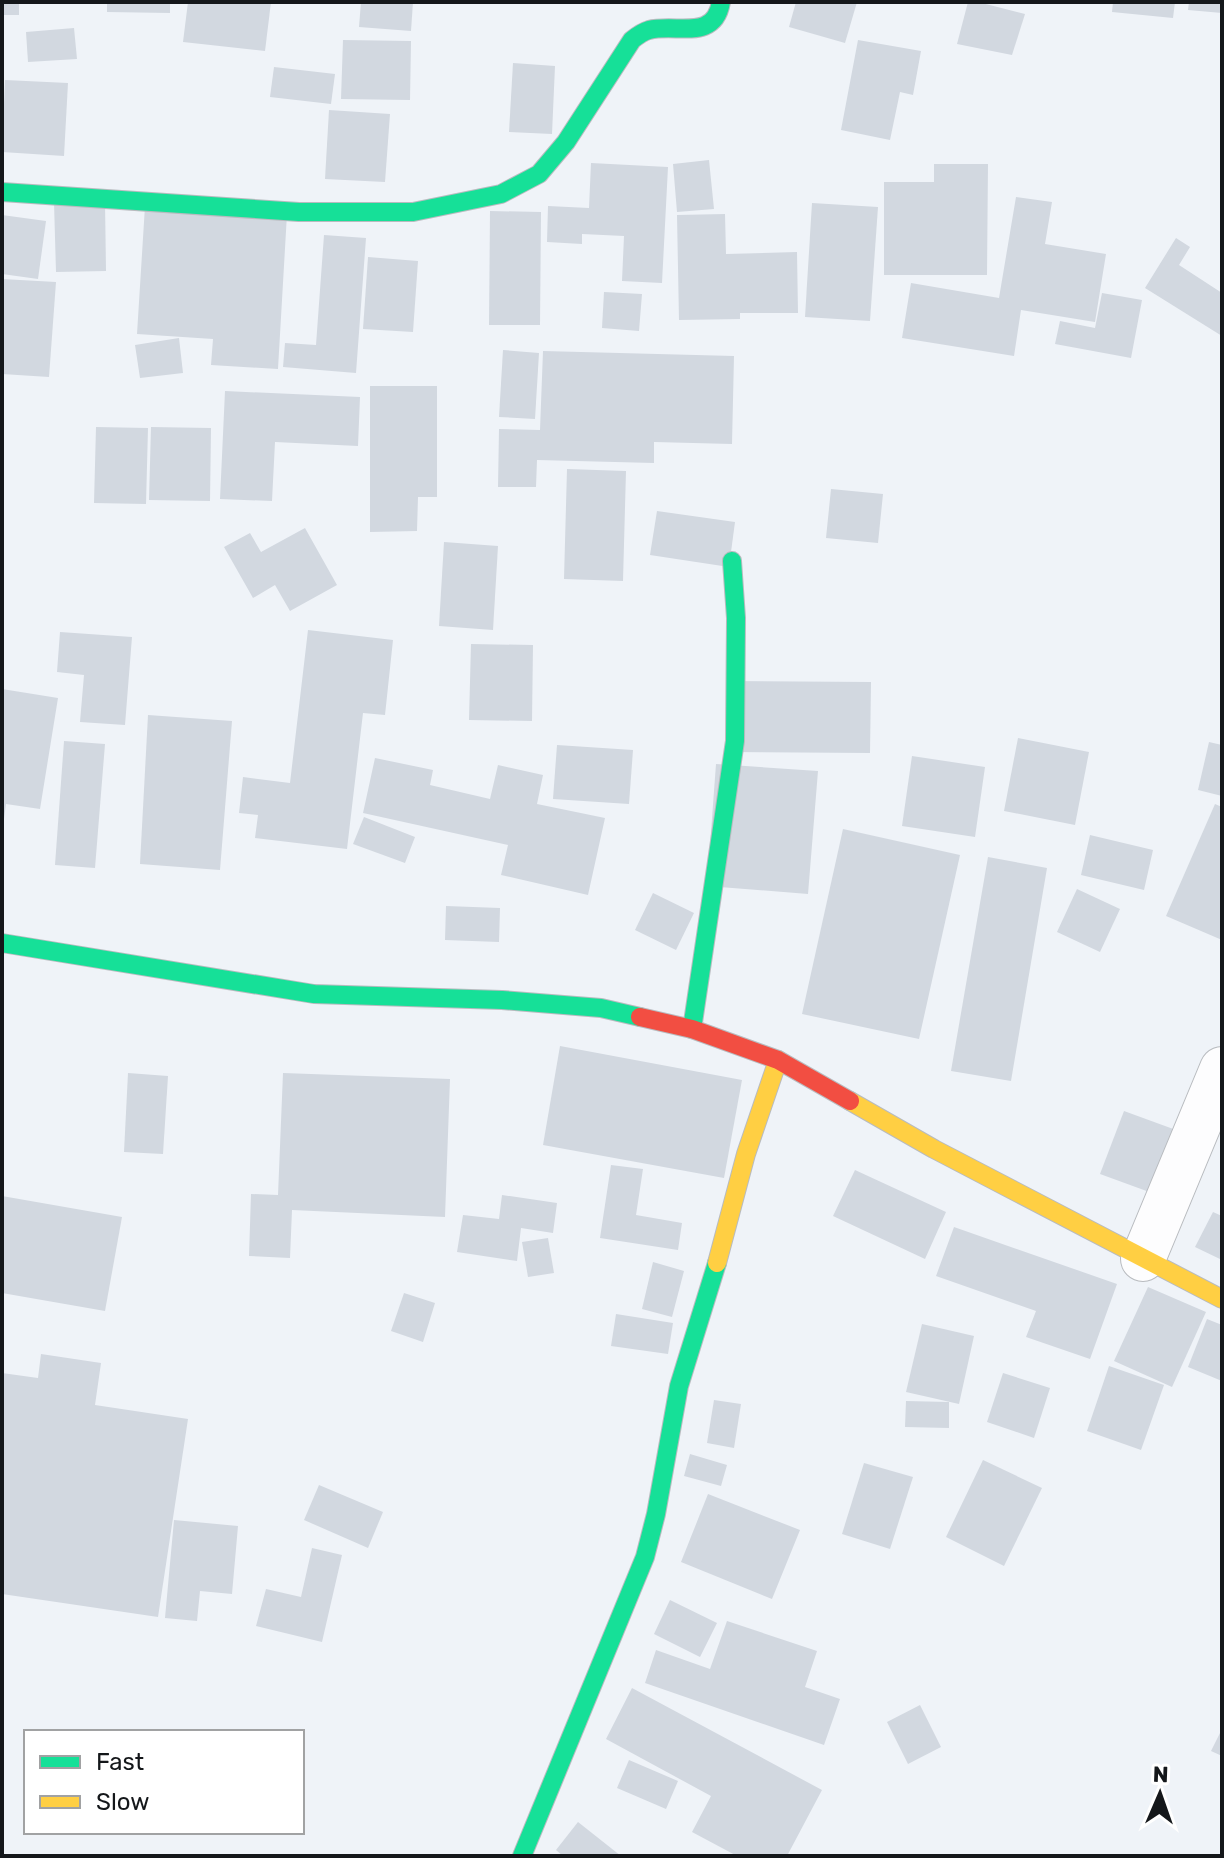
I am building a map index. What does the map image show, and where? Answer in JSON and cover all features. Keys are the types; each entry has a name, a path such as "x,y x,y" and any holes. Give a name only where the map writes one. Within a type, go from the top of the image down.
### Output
{"street":[{"path":"2,192 299,212 413,212 501,194 539,174 566,142 632,40 646,30 707,26 717,17 721,2"},
{"path":"692,1029 735,741 736,618 732,561"},
{"path":"2,943 314,994 502,1000 601,1008 692,1029 778,1060 934,1149 1222,1299"},
{"path":"522,1856 645,1557 656,1514 679,1386 711,1284 746,1154 778,1060"},
{"path":"1143,1259 1222,1069"}],"building":[{"path":"2,2 19,2 19,15 2,15"},
{"path":"107,2 170,2 170,13 107,12"},
{"path":"188,2 271,2 265,51 183,42"},
{"path":"361,2 413,2 411,31 359,27"},
{"path":"796,2 857,2 845,43 789,27"},
{"path":"968,2 1025,14 1012,55 957,44"},
{"path":"1113,2 1175,2 1173,18 1112,12"},
{"path":"1189,2 1222,2 1222,13 1188,10"},
{"path":"74,28 77,59 28,62 26,32"},
{"path":"343,40 411,41 410,100 341,99"},
{"path":"858,40 921,51 913,95 900,92 890,140 841,130"},
{"path":"513,63 555,66 552,134 509,132"},
{"path":"274,67 335,74 331,104 270,97"},
{"path":"5,80 68,83 64,156 2,152"},
{"path":"329,110 390,114 385,182 325,179"},
{"path":"709,160 714,209 677,212 673,164"},
{"path":"591,163 668,167 662,283 622,281 624,236 582,234 582,244 547,242 548,206 589,208"},
{"path":"934,164 988,164 987,275 884,275 884,182 934,182"},
{"path":"1016,197 1052,202 1045,244 1106,254 1095,322 1021,310 1014,356 902,338 911,283 999,298"},
{"path":"54,202 105,202 106,271 56,272"},
{"path":"812,203 878,207 870,321 805,317"},
{"path":"145,206 287,214 278,369 211,365 213,339 137,334"},
{"path":"490,211 541,212 540,325 489,325"},
{"path":"725,214 726,254 797,252 798,313 740,313 740,319 679,320 677,215"},
{"path":"2,215 46,221 38,279 2,274"},
{"path":"324,235 366,238 356,373 283,367 285,343 316,345"},
{"path":"1176,238 1190,247 1179,265 1222,293 1222,336 1145,288"},
{"path":"368,257 418,261 413,332 363,329"},
{"path":"2,279 56,282 49,377 2,374"},
{"path":"604,292 642,294 639,331 602,328"},
{"path":"1102,293 1142,300 1131,358 1055,344 1060,321 1095,328"},
{"path":"179,338 183,373 140,378 135,345"},
{"path":"503,350 539,353 535,419 499,417"},
{"path":"543,351 734,356 732,444 654,442 654,463 537,460 536,487 498,487 499,429 540,430"},
{"path":"370,386 437,386 437,497 418,497 417,531 370,532"},
{"path":"225,391 360,397 358,446 275,442 272,501 220,499"},
{"path":"96,427 148,428 146,504 94,503"},
{"path":"151,427 211,428 210,501 149,500"},
{"path":"567,469 626,471 623,581 564,579"},
{"path":"831,489 883,494 878,543 826,538"},
{"path":"657,511 735,522 729,567 650,555"},
{"path":"305,528 337,585 290,611 275,585 253,598 224,547 250,533 261,552"},
{"path":"444,542 498,546 493,630 439,626"},
{"path":"308,630 393,640 385,715 363,713 347,849 255,838 258,815 239,813 243,777 290,783"},
{"path":"60,632 132,637 125,725 80,722 84,675 57,672"},
{"path":"471,644 533,645 532,721 469,720"},
{"path":"728,681 871,682 870,753 727,752"},
{"path":"2,689 58,698 40,809 6,804 4,819 2,819"},
{"path":"148,715 232,721 220,870 140,864"},
{"path":"1018,738 1089,752 1075,825 1004,811"},
{"path":"64,741 105,744 95,868 55,865"},
{"path":"1209,742 1222,745 1222,796 1198,790"},
{"path":"557,745 633,750 629,804 553,799"},
{"path":"912,756 985,767 975,837 902,826"},
{"path":"375,758 433,770 430,785 490,799 498,765 543,775 537,804 605,818 588,895 501,875 508,845 363,813"},
{"path":"716,764 818,771 808,894 707,886"},
{"path":"1215,804 1222,807 1222,940 1166,916"},
{"path":"364,817 415,837 405,863 353,844"},
{"path":"843,829 960,855 919,1039 802,1014"},
{"path":"1090,835 1153,850 1144,890 1081,875"},
{"path":"988,857 1047,868 1011,1081 951,1071"},
{"path":"1077,889 1120,909 1100,952 1057,932"},
{"path":"653,893 694,913 676,950 635,930"},
{"path":"446,906 500,908 499,942 445,940"},
{"path":"560,1046 742,1080 724,1178 543,1145"},
{"path":"128,1073 168,1076 163,1154 124,1152"},
{"path":"283,1073 450,1079 445,1217 292,1210 290,1258 249,1256 251,1194 278,1195"},
{"path":"1124,1111 1176,1130 1152,1193 1100,1174"},
{"path":"611,1165 643,1169 636,1215 682,1223 678,1250 600,1238"},
{"path":"855,1170 946,1212 925,1259 833,1216"},
{"path":"502,1195 557,1203 553,1233 521,1228 517,1261 457,1252 463,1215 499,1219"},
{"path":"2,1196 122,1217 105,1311 2,1293"},
{"path":"1213,1212 1222,1216 1222,1260 1195,1247"},
{"path":"954,1227 1117,1284 1090,1359 1026,1337 1036,1311 936,1276"},
{"path":"548,1238 554,1273 528,1277 522,1242"},
{"path":"653,1262 684,1271 672,1317 642,1309"},
{"path":"1148,1287 1206,1312 1172,1387 1114,1361"},
{"path":"404,1293 435,1303 423,1342 391,1331"},
{"path":"616,1314 673,1323 668,1354 611,1346"},
{"path":"1207,1319 1222,1325 1222,1381 1188,1367"},
{"path":"922,1324 974,1336 959,1404 906,1392"},
{"path":"41,1354 101,1363 95,1405 188,1419 158,1617 2,1594 2,1373 38,1378"},
{"path":"1109,1366 1164,1385 1141,1450 1087,1431"},
{"path":"1003,1373 1050,1388 1034,1438 987,1422"},
{"path":"714,1400 741,1404 734,1448 707,1443"},
{"path":"906,1401 949,1402 949,1428 905,1427"},
{"path":"690,1454 727,1465 721,1486 684,1476"},
{"path":"983,1460 1042,1488 1004,1566 946,1537"},
{"path":"864,1463 913,1477 890,1549 842,1534"},
{"path":"319,1485 383,1512 368,1548 304,1520"},
{"path":"708,1494 800,1530 772,1599 681,1562"},
{"path":"174,1520 238,1526 232,1594 200,1591 197,1621 165,1618"},
{"path":"312,1548 342,1555 322,1642 256,1626 266,1589 301,1597"},
{"path":"670,1600 717,1623 700,1657 654,1634"},
{"path":"727,1621 817,1651 805,1687 840,1699 824,1745 645,1683 656,1650 710,1669"},
{"path":"632,1688 822,1790 787,1856 737,1856 692,1832 711,1796 606,1739"},
{"path":"920,1705 941,1747 908,1764 887,1722"},
{"path":"1222,1729 1222,1756 1211,1751"},
{"path":"629,1760 678,1781 666,1809 617,1788"},
{"path":"578,1822 621,1856 563,1856 556,1850"}],"traffic: fast":[{"path":"2,192 299,212 413,212 501,194 539,174 566,142 632,40 649,30 703,27 717,14 721,2"},
{"path":"692,1029 735,741 736,618 732,561"},
{"path":"2,943 314,994 502,1000 601,1008 640,1017"},
{"path":"522,1856 645,1557 656,1514 679,1386 717,1263"}],"traffic: slow":[{"path":"717,1263 746,1154 778,1060"},
{"path":"850,1101 934,1149 1222,1299"}],"traffic: jam":[{"path":"640,1017 692,1029 778,1060 850,1101"}]}
